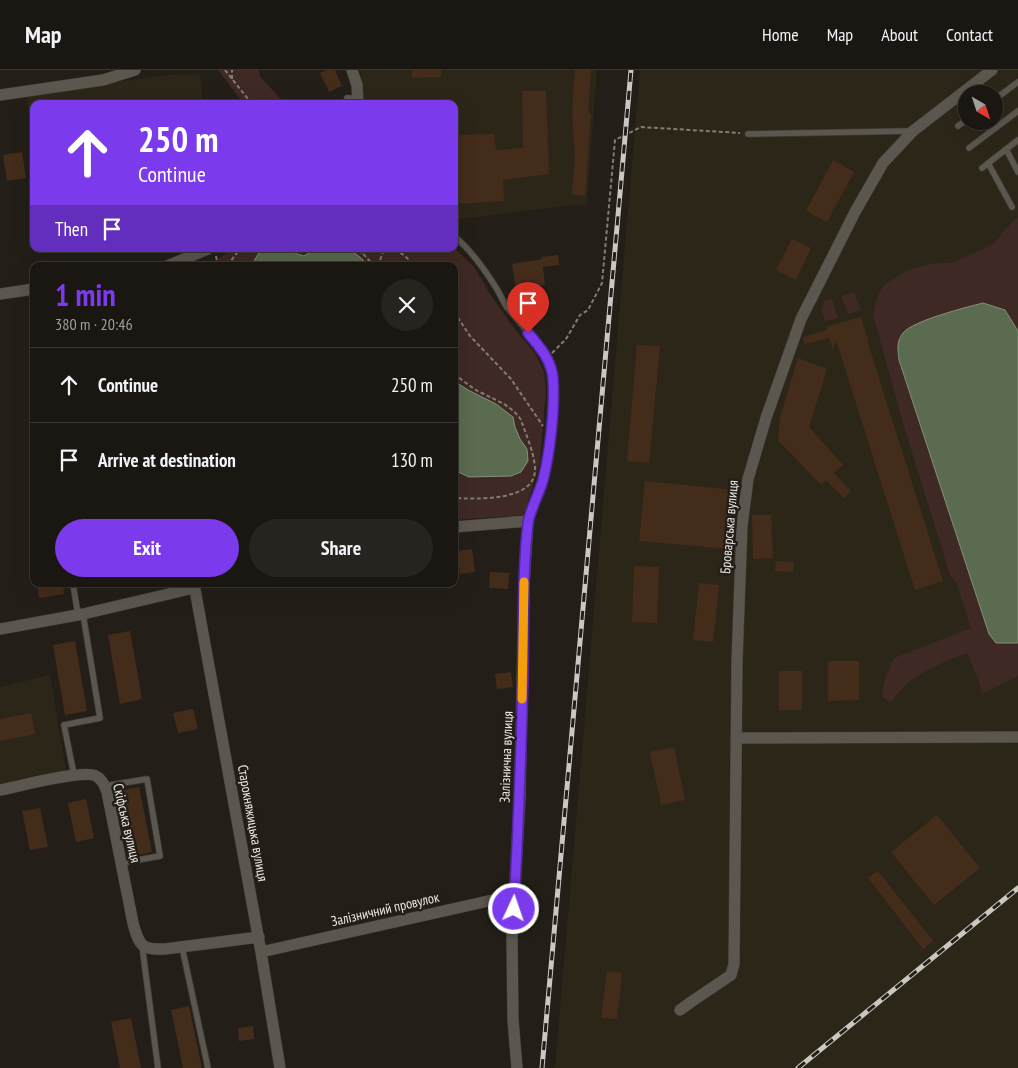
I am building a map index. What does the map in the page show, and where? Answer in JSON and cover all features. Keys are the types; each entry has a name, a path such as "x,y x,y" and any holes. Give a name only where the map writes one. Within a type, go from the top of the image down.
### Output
{"street":[{"path":"0,95 135,70"},
{"path":"352,70 357,85 354,100"},
{"name":"Броварська вулиця","path":"680,1010 731,975 734,964 737,661 742,526 748,479 766,418 800,319 855,212 883,164 913,131 992,70"},
{"path":"177,262 201,252"},
{"path":"0,294 30,290"},
{"path":"458,527 528,521"},
{"name":"Залізнична вулиця","path":"517,1068 512,979 520,796 524,583 528,521"},
{"path":"0,629 81,614 190,587"},
{"name":"Старокняжицька вулиця","path":"194,587 261,952 280,1068"},
{"path":"736,738 1018,736"},
{"name":"Скіфська вулиця","path":"0,790 86,774 96,776 104,782 136,937 142,945"},
{"name":"Залізничний провулок","path":"261,952 515,895"},
{"path":"142,945 151,950 258,937"}],"lane":[{"path":"1003,93 1018,82"},
{"path":"969,148 1018,111"},
{"path":"748,134 913,131"},
{"path":"982,168 1018,140"},
{"path":"1006,149 1018,172"},
{"path":"988,163 1012,207"},
{"path":"458,240 474,255 506,306 547,357 551,367 553,401 550,437 543,480 528,521"},
{"path":"74,587 81,614 100,718 64,725 74,775"},
{"path":"105,786 147,780 160,856 121,863"},
{"name":"Скіфська вулиця","path":"142,945 158,1068"},
{"path":"182,947 208,1068"}],"path":[{"path":"224,70 249,100"},
{"path":"232,70 232,79"},
{"path":"547,357 566,339 580,315 588,310 602,283 615,140 641,127 748,134"},
{"path":"230,262 238,252"},
{"path":"358,252 372,262"},
{"path":"399,252 411,262"},
{"path":"458,318 470,336 511,379 550,437"},
{"path":"458,377 476,390 510,408 518,415 533,454 536,470 530,484 520,492 505,496 458,498"}],"shaded area":[{"path":"218,70 259,70 260,76 281,100 241,100"},
{"path":"361,70 597,70 587,205 564,206 458,219 458,100 362,100"},
{"path":"640,70 1018,70 1018,1068 555,1068"},
{"path":"200,74 203,100 30,100 30,116 26,94 167,75"},
{"path":"1018,218 1018,331 1005,310 983,303 912,326 899,360 989,634 996,643 1018,643 1018,676 982,694 967,653 919,675 905,686 891,702 882,697 885,679 894,658 971,628 956,582 950,575 906,433 873,315 878,295 885,284 906,271 930,264 955,262 993,244"},
{"path":"228,252 458,252 474,267 492,297 535,353 544,372 546,390 540,462 524,515 458,520 458,262 213,262"},
{"path":"259,252 294,252 304,256 312,252 353,252 365,262 253,262"},
{"path":"854,292 861,310 848,314 841,296"},
{"path":"832,299 838,318 825,321 821,309 825,301"},
{"path":"983,303 1005,310 1018,331 1018,643 996,643 989,634 898,353 899,340 908,328 940,315"},
{"path":"458,384 496,404 513,417 520,439 527,449 528,461 521,472 511,476 469,477 458,472"},
{"path":"50,675 66,771 0,785 0,687"}],"building":[{"path":"335,70 342,86 329,92 320,73"},
{"path":"412,70 441,70 441,77 412,78"},
{"path":"575,70 591,70 588,113 591,114 585,196 572,194 575,160 572,112"},
{"path":"522,91 546,91 549,174 503,180 504,201 458,204 458,135 494,134 496,150 523,148"},
{"path":"22,152 26,178 7,181 3,155"},
{"path":"833,160 854,172 827,222 806,211"},
{"path":"792,239 811,248 796,280 776,270"},
{"path":"558,255 559,265 543,267 545,285 531,287 542,301 535,306 522,289 516,289 512,264"},
{"path":"861,317 943,581 915,590 836,340 833,350 829,338 804,344 803,337 827,330 826,327"},
{"path":"637,345 660,346 649,463 627,461"},
{"path":"798,358 827,369 809,427 843,465 834,473 851,491 844,498 826,480 821,485 778,440 780,418"},
{"path":"645,481 734,490 729,549 639,541"},
{"path":"752,515 771,515 773,558 753,559"},
{"path":"472,549 475,572 460,574 458,551"},
{"path":"776,561 794,562 793,572 775,571"},
{"path":"634,566 659,567 657,623 632,622"},
{"path":"490,572 509,573 508,589 489,588"},
{"path":"699,583 719,585 713,642 693,640"},
{"path":"37,587 63,587 64,594 39,598"},
{"path":"130,631 142,699 120,704 108,635"},
{"path":"75,641 87,711 65,715 53,645"},
{"path":"828,661 859,661 859,700 828,701"},
{"path":"779,671 802,671 802,710 779,710"},
{"path":"511,672 513,687 497,689 495,674"},
{"path":"193,709 198,729 178,733 173,713"},
{"path":"31,713 35,734 0,741 0,719"},
{"path":"674,747 685,800 661,805 650,752"},
{"path":"139,787 152,852 132,856 119,791"},
{"path":"86,799 94,838 76,842 68,803"},
{"path":"40,808 48,847 30,850 22,811"},
{"path":"937,815 980,868 934,905 891,852"},
{"path":"878,871 933,941 923,949 868,878"},
{"path":"607,971 622,973 617,1019 601,1018"},
{"path":"189,1006 202,1068 183,1068 171,1010"},
{"path":"131,1018 141,1068 120,1068 111,1022"},
{"path":"253,1026 254,1039 239,1041 238,1028"}],"railway":[{"path":"542,1068 631,70"},
{"path":"798,1068 1018,888"}],"slow traffic":[{"path":"522,699 524,582"}],"route":[{"path":"514,909 520,796 524,583 528,521 545,471 550,437 553,392 553,377 547,357 528,333"}]}
